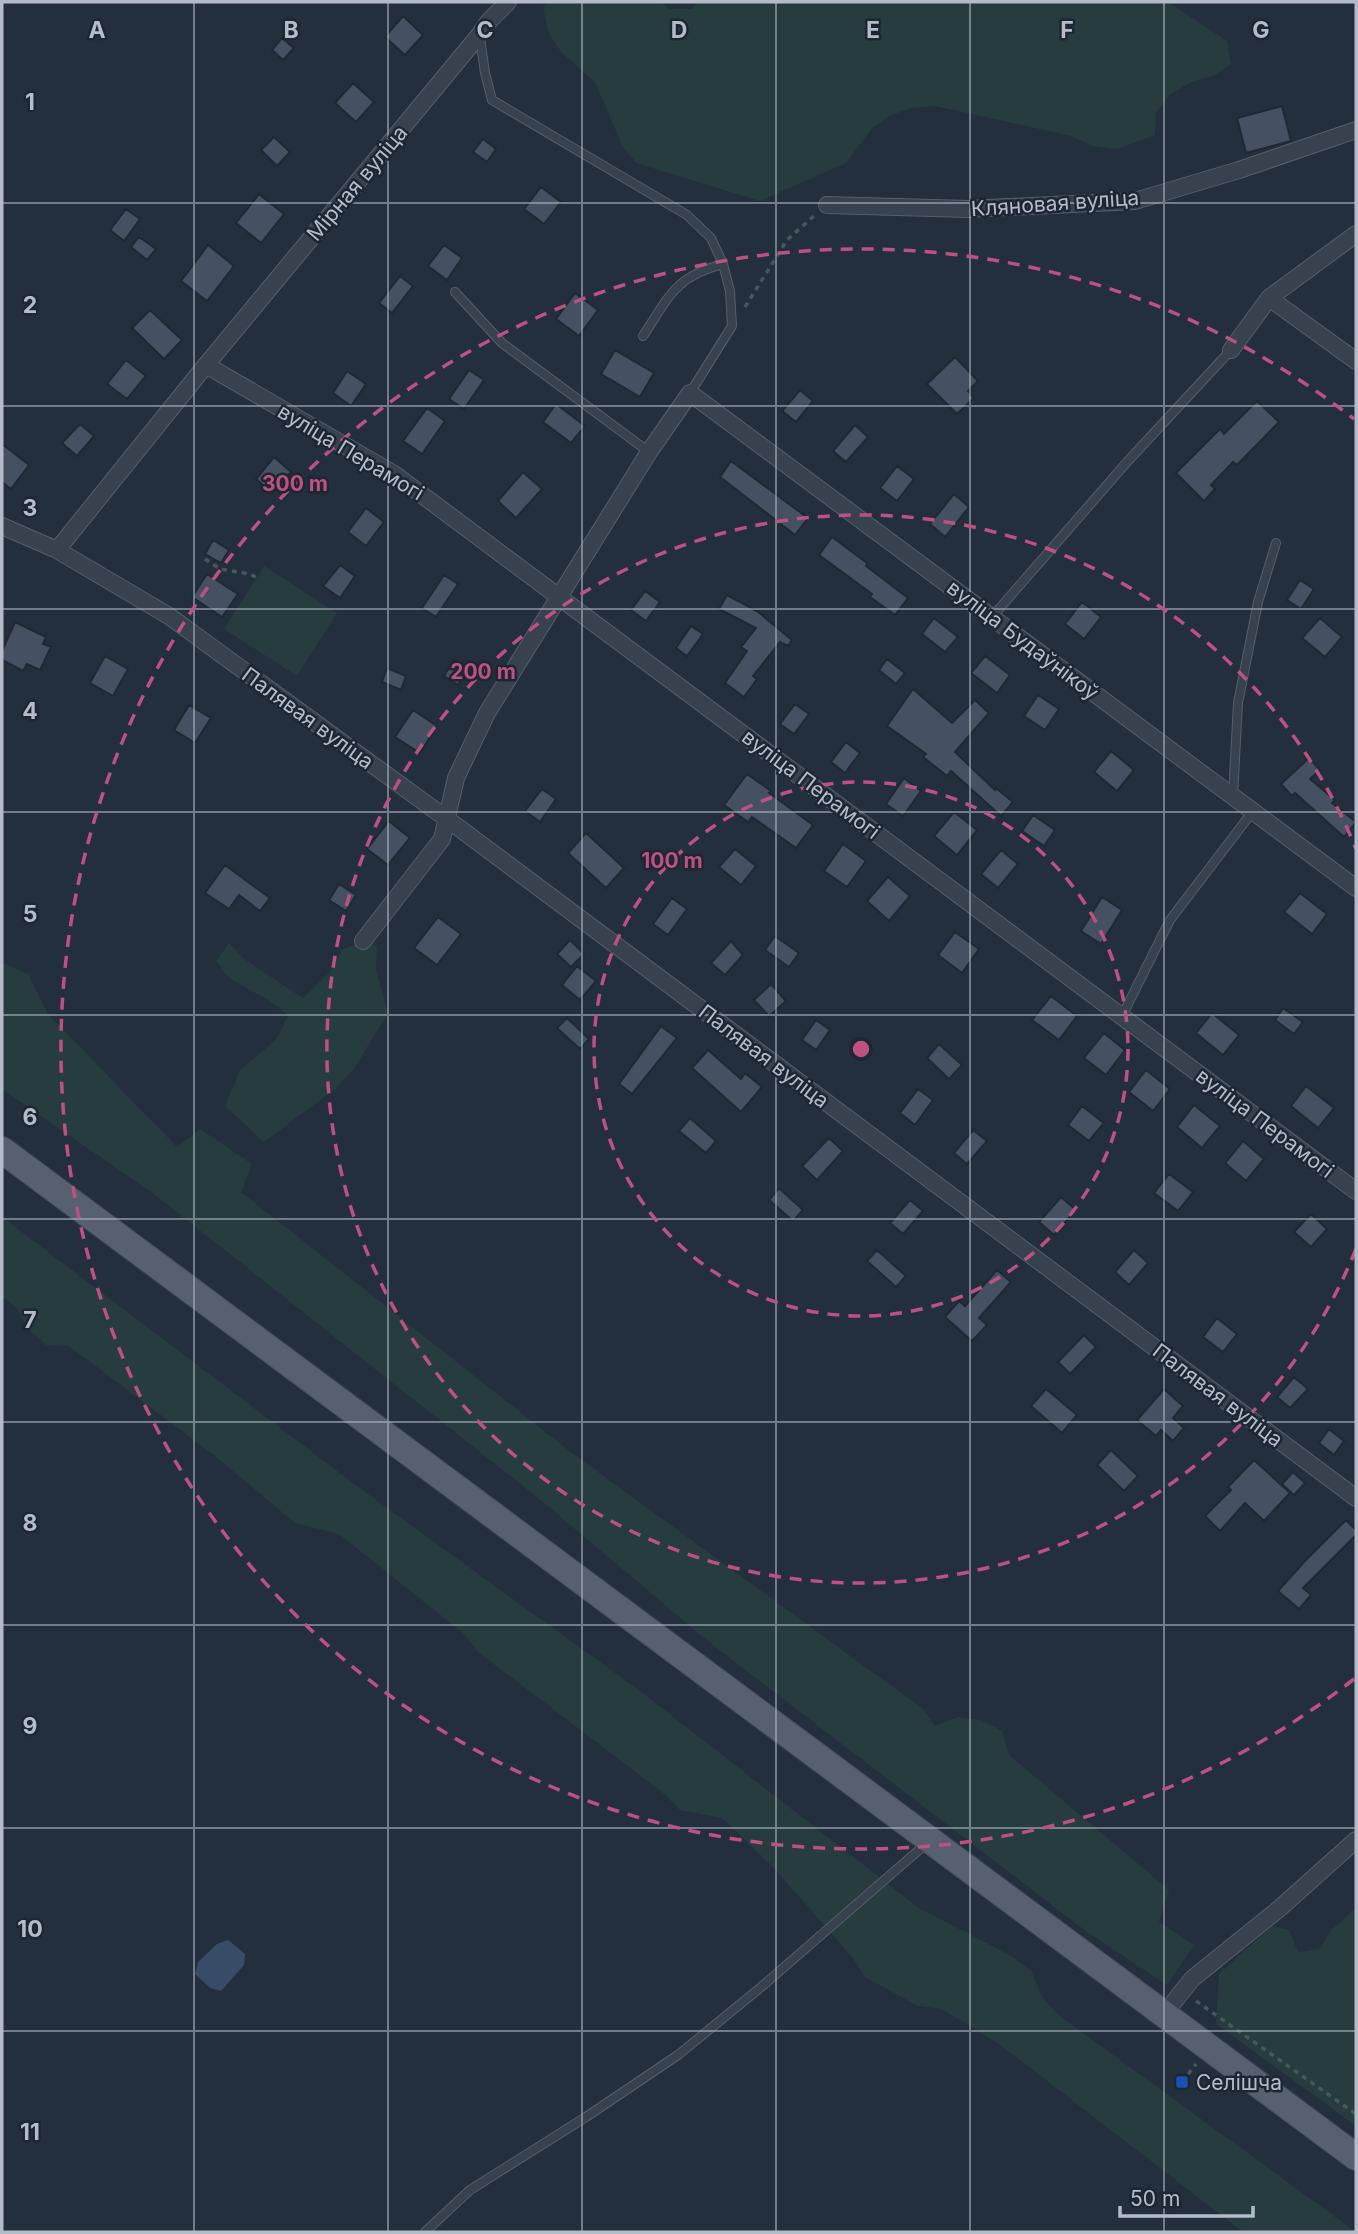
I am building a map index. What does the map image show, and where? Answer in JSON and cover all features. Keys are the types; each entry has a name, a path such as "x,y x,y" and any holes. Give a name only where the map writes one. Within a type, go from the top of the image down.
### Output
{"main road":[{"path":"2,1150 1166,2013 1356,2157"}],"street":[{"name":"Мірная вуліца","path":"57,550 488,22 508,2"},
{"name":"Кляновая вуліца","path":"827,205 968,209 1135,201 1239,170 1356,130"},
{"path":"1231,350 1269,298 1356,234"},
{"path":"1269,298 1356,361"},
{"name":"вуліца Перамогі","path":"206,365 394,474 1356,1191"},
{"path":"363,941 442,839 456,778 487,712 649,452 690,393"},
{"name":"вуліца Будаўнікоў","path":"690,393 1356,888"},
{"name":"Палявая вуліца","path":"2,526 57,550 169,616 447,819 1356,1499"},
{"path":"1166,2013 1192,1979 1280,1908 1356,1840"}],"lane":[{"path":"480,34 492,100 687,215 711,238 723,264 730,291 732,327 690,393"},
{"path":"643,336 675,289 688,277 702,269 723,264"},
{"path":"455,292 502,343 649,452"},
{"path":"992,617 1231,350"},
{"path":"1233,796 1238,703 1258,602 1276,543"},
{"path":"1122,1016 1170,919 1254,811"},
{"path":"425,2232 470,2190 678,2055 760,1988 930,1840"}],"path":[{"path":"732,327 787,240 827,205"},
{"path":"205,558 220,569 250,574 259,579"},
{"path":"1182,1992 1356,2114"}],"green space":[{"path":"549,2 660,2 670,9 693,9 697,2 1168,2 1227,41 1231,64 1213,76 1191,82 1171,94 1156,112 1155,135 1117,149 1092,146 1071,136 935,106 912,108 891,115 873,127 846,163 760,201 636,163 622,145 595,82 561,52 548,32 543,7"},
{"path":"264,566 337,613 297,676 224,629"},
{"path":"363,941 377,947 376,969 388,1014 353,1070 336,1088 264,1142 225,1106 240,1070 276,1040 288,1016 270,1001 230,979 216,961 229,943 244,959 303,998 331,971 342,950"},
{"path":"2,962 28,974 48,1014 177,1147 200,1129 252,1164 241,1192 572,1453 923,1709 935,1726 958,1717 981,1720 1002,1731 1009,1755 1169,1890 1159,1922 1194,1945 1167,1985 1083,1929 709,1642 543,1502 154,1194 2,1089"},
{"path":"2,1217 365,1492 640,1691 919,1908 1013,1957 1032,1972 1041,1995 1057,2014 1356,2232 1243,2232 999,2044 942,2009 918,2006 865,1977 853,1958 772,1866 722,1818 680,1810 663,1793 478,1652 463,1633 339,1534 295,1523 215,1456 69,1346 46,1345 29,1329 16,1308 2,1296"},
{"path":"1356,1908 1356,2126 1216,2024 1219,1974 1272,1926 1289,1930 1298,1952 1320,1949 1331,1930"}],"water":[{"path":"228,1940 245,1954 244,1965 221,1991 210,1988 195,1974 198,1962 217,1944"}],"building":[{"path":"403,16 423,35 405,55 385,37"},
{"path":"282,38 294,48 283,60 272,50"},
{"path":"353,83 374,102 356,122 335,103"},
{"path":"1282,106 1291,141 1246,153 1237,118"},
{"path":"274,137 290,152 277,166 261,150"},
{"path":"483,139 496,149 487,162 473,152"},
{"path":"541,187 561,202 544,224 524,209"},
{"path":"259,194 284,214 261,243 236,223"},
{"path":"126,209 140,219 124,241 110,230"},
{"path":"139,237 156,249 147,260 131,247"},
{"path":"208,245 234,266 207,301 181,281"},
{"path":"444,245 462,258 447,280 428,266"},
{"path":"400,276 413,286 392,313 379,303"},
{"path":"575,293 598,310 579,336 556,319"},
{"path":"150,310 182,340 164,359 132,328"},
{"path":"615,350 654,373 640,397 601,374"},
{"path":"955,357 978,381 968,391 974,398 957,414 927,384"},
{"path":"126,360 146,376 127,399 107,384"},
{"path":"469,370 484,380 464,409 449,399"},
{"path":"347,371 366,384 351,406 333,393"},
{"path":"800,390 813,401 796,422 782,411"},
{"path":"1257,401 1279,422 1237,465 1233,462 1211,485 1215,489 1204,501 1176,473 1220,429 1224,434"},
{"path":"556,404 585,426 571,443 543,422"},
{"path":"427,408 445,421 422,454 403,441"},
{"path":"80,424 94,436 77,456 62,443"},
{"path":"855,425 868,437 846,462 833,451"},
{"path":"2,444 29,465 11,489 2,482"},
{"path":"274,457 291,472 272,493 256,479"},
{"path":"731,461 808,518 795,535 720,477"},
{"path":"897,466 914,479 897,501 880,488"},
{"path":"523,472 542,489 516,518 498,501"},
{"path":"954,494 969,507 945,537 930,524"},
{"path":"366,508 384,522 366,546 348,532"},
{"path":"832,537 908,598 895,615 870,597 872,594 819,555"},
{"path":"213,540 229,550 221,563 205,554"},
{"path":"340,565 355,576 340,598 323,586"},
{"path":"207,574 238,594 222,617 192,597"},
{"path":"444,575 458,584 436,617 422,608"},
{"path":"1300,580 1314,589 1301,609 1287,600"},
{"path":"645,591 660,602 646,621 631,610"},
{"path":"727,595 757,611 792,640 788,646 780,642 753,676 757,679 744,697 725,683 747,651 741,647 756,628 719,609"},
{"path":"1082,602 1101,617 1084,639 1065,624"},
{"path":"934,618 958,637 945,652 922,634"},
{"path":"1320,618 1342,637 1325,657 1302,638"},
{"path":"15,622 46,637 43,644 51,647 40,670 27,664 23,671 2,660 2,651"},
{"path":"691,626 703,634 687,656 676,648"},
{"path":"105,656 128,669 113,696 90,683"},
{"path":"985,656 1010,675 997,693 971,673"},
{"path":"887,659 905,673 896,684 879,670"},
{"path":"453,661 467,670 458,685 444,676"},
{"path":"387,668 406,676 401,690 382,682"},
{"path":"913,689 952,723 975,700 989,713 955,752 995,790 996,788 1013,802 1001,816 951,771 947,776 923,757 926,754 887,726"},
{"path":"1038,695 1059,709 1045,730 1024,716"},
{"path":"795,704 809,714 794,734 780,724"},
{"path":"189,705 211,718 195,743 174,730"},
{"path":"413,710 437,726 420,753 395,737"},
{"path":"846,742 860,753 845,773 831,762"},
{"path":"1111,751 1134,770 1117,791 1094,772"},
{"path":"1309,758 1320,770 1310,779 1335,800 1332,803 1356,822 1344,837 1295,793 1292,796 1281,784"},
{"path":"747,774 813,825 796,848 752,817 748,822 724,805"},
{"path":"904,778 921,791 903,816 886,804"},
{"path":"542,789 556,799 540,822 525,811"},
{"path":"954,812 977,830 957,855 934,836"},
{"path":"1033,815 1055,830 1044,846 1022,831"},
{"path":"389,821 410,838 388,865 367,849"},
{"path":"586,833 624,868 606,888 568,853"},
{"path":"843,844 866,861 847,887 824,871"},
{"path":"735,849 756,866 741,885 719,867"},
{"path":"1001,850 1018,864 998,888 981,874"},
{"path":"225,865 270,898 260,911 239,895 229,909 205,893"},
{"path":"888,877 910,896 889,921 867,901"},
{"path":"339,884 356,895 346,911 329,900"},
{"path":"1300,893 1327,914 1312,934 1284,912"},
{"path":"1102,897 1122,910 1101,944 1081,931"},
{"path":"672,898 687,909 668,935 653,924"},
{"path":"438,917 461,934 437,965 414,948"},
{"path":"955,932 979,949 962,973 938,955"},
{"path":"775,936 799,953 789,967 765,950"},
{"path":"570,940 584,954 571,967 557,954"},
{"path":"731,941 743,955 725,975 711,963"},
{"path":"577,966 596,981 580,1000 562,985"},
{"path":"771,984 786,1001 769,1016 754,1000"},
{"path":"1051,996 1077,1016 1059,1040 1032,1020"},
{"path":"1283,1008 1303,1022 1294,1034 1275,1020"},
{"path":"1212,1013 1239,1035 1223,1055 1196,1033"},
{"path":"567,1018 589,1039 580,1049 557,1028"},
{"path":"816,1020 830,1030 816,1050 802,1040"},
{"path":"661,1026 677,1038 632,1094 619,1084"},
{"path":"1104,1033 1125,1050 1106,1075 1084,1058"},
{"path":"939,1044 962,1065 949,1079 927,1058"},
{"path":"708,1050 741,1079 745,1073 762,1087 741,1112 692,1068"},
{"path":"1146,1070 1170,1089 1153,1111 1129,1092"},
{"path":"1306,1086 1334,1108 1318,1128 1291,1106"},
{"path":"918,1089 933,1100 915,1125 900,1113"},
{"path":"1194,1105 1220,1126 1202,1148 1177,1127"},
{"path":"1082,1106 1104,1123 1089,1141 1068,1125"},
{"path":"690,1118 716,1141 706,1153 679,1131"},
{"path":"973,1130 987,1141 967,1164 954,1153"},
{"path":"829,1138 843,1151 817,1180 802,1166"},
{"path":"1243,1141 1264,1159 1246,1181 1225,1163"},
{"path":"1169,1174 1193,1192 1178,1211 1154,1193"},
{"path":"779,1188 803,1210 793,1221 769,1200"},
{"path":"1061,1197 1076,1210 1054,1235 1039,1222"},
{"path":"910,1200 923,1211 903,1234 890,1223"},
{"path":"1311,1214 1327,1229 1311,1247 1294,1232"},
{"path":"877,1250 906,1276 896,1287 867,1261"},
{"path":"1134,1250 1148,1263 1129,1285 1115,1272"},
{"path":"997,1270 1011,1282 979,1318 987,1325 972,1341 945,1317 959,1301 965,1306"},
{"path":"1217,1318 1237,1334 1223,1352 1203,1337"},
{"path":"1084,1335 1096,1347 1070,1374 1058,1362"},
{"path":"1294,1377 1308,1389 1290,1408 1277,1397"},
{"path":"1046,1389 1077,1415 1062,1433 1031,1406"},
{"path":"1164,1389 1183,1406 1173,1418 1184,1428 1173,1441 1161,1430 1156,1436 1137,1420"},
{"path":"1329,1429 1344,1441 1334,1455 1319,1443"},
{"path":"1111,1450 1138,1476 1124,1491 1097,1465"},
{"path":"1254,1460 1290,1493 1264,1521 1245,1503 1220,1531 1205,1516 1231,1490 1228,1487"},
{"path":"1293,1472 1305,1483 1294,1495 1282,1484"},
{"path":"1346,1520 1356,1530 1356,1535 1303,1588 1311,1595 1299,1609 1278,1591"}],"place":[{"name":"Селішча","path":"1182,2082"}]}
